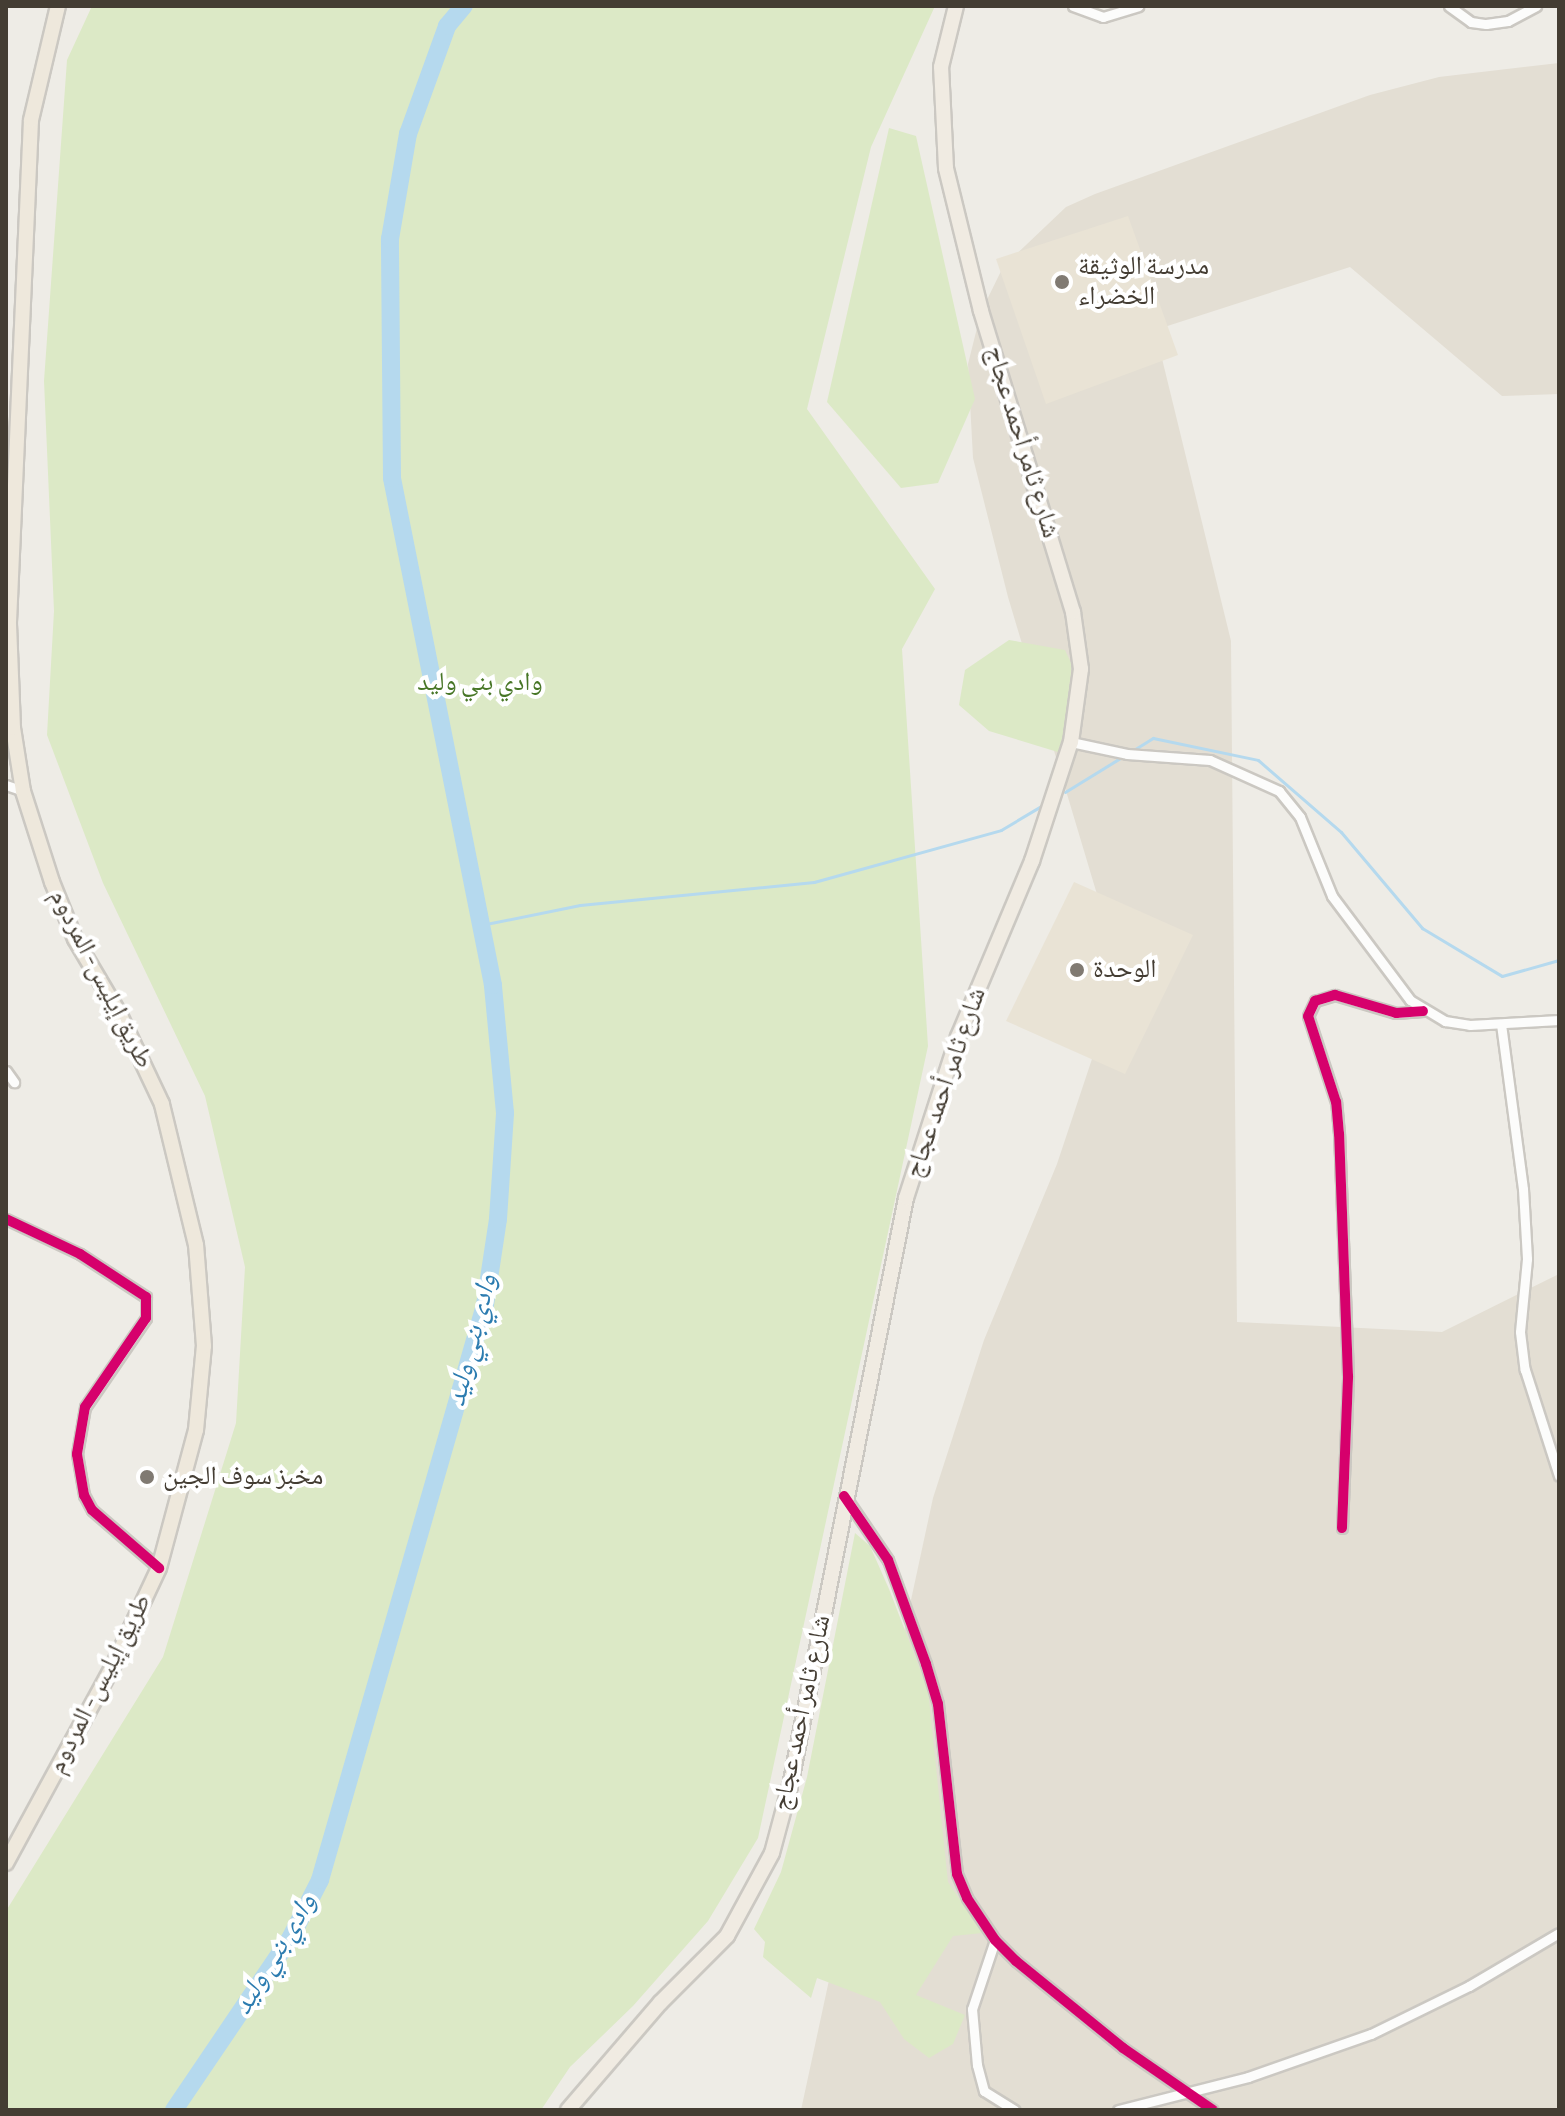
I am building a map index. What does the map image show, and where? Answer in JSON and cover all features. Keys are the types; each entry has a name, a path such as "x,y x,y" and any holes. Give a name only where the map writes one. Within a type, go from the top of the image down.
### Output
{"highway":[{"name":"طريق إيليس- المردوم","path":"6,1863 113,1666 159,1568 196,1430 204,1346 196,1245 162,1104 120,1015 75,939 23,791 10,674 11,560 31,120 58,6"}],"main road":[{"name":"شارع ثامر أحمد عجاج","path":"568,2110 660,2003 727,1936 772,1853 790,1786 844,1496 906,1198 928,1123 1032,861 1071,742 1081,669 1073,612 981,311 946,168 941,67 956,6"}],"street":[{"path":"1073,6 1103,17 1138,6"},
{"path":"1449,6 1471,22 1486,24 1508,21 1536,6"},
{"path":"1071,742 1127,754 1210,760 1279,791 1300,817 1332,896 1393,982 1423,1011"},
{"path":"6,785 23,791"},
{"path":"1342,1528 1348,1376 1339,1134 1336,1102 1308,1016 1315,1001 1335,995 1396,1013 1423,1011 1458,1023 1559,1020"},
{"path":"1501,1024 1523,1189 1527,1259 1521,1345 1559,1476"},
{"path":"6,1071 14,1082"},
{"path":"6,1219 80,1254 146,1297 146,1318 85,1407 77,1454 84,1495 92,1510 159,1568"},
{"path":"844,1496 888,1560 926,1664 938,1704 957,1874 995,1940 1123,2048 1213,2110"},
{"path":"1118,2110 1186,2090 1248,2077 1398,2023 1559,1933"},
{"path":"995,1940 972,2009 977,2065 984,2091 1014,2110"}],"shaded area":[{"path":"1559,63 1559,394 1502,396 1350,267 1155,330 1231,641 1237,1322 1442,1332 1559,1274 1559,2110 801,2110 933,1498 984,1340 1057,1164 1098,1041 1099,901 1008,597 973,458 968,364 981,312 1003,267 1066,207 1095,194 1370,95 1439,77"},
{"path":"1128,216 1178,355 1046,404 996,259"},
{"path":"1074,882 1193,935 1125,1074 1006,1021"}],"green space":[{"name":"وادي بني وليد","path":"92,6 935,6 871,147 807,409 935,589 902,649 928,1046 758,1838 708,1921 633,2006 570,2067 541,2110 6,2110 6,1911 163,1657 236,1423 245,1267 205,1096 103,883 47,735 54,611 44,381 67,60"},
{"path":"889,128 916,136 975,399 938,483 901,488 827,402"},
{"path":"1009,640 1065,650 1072,665 1061,753 989,731 959,705 965,670"},
{"path":"855,1533 870,1546 928,1690 948,1882 982,1933 953,1936 916,1995 965,2015 953,2044 929,2058 904,2039 880,2002 817,1978 811,1998 763,1957 765,1942 754,1929 781,1872 807,1777"}],"waterway":[{"name":"وادي بني وليد","path":"174,2110 291,1937 320,1880 485,1305 498,1219 505,1113 493,985 392,478 390,239 408,134 447,26 464,6"},
{"path":"1132,751 1153,738 1258,760 1341,832 1422,928 1502,976 1559,960"},
{"path":"1065,792 1122,757"},
{"path":"481,925 580,905 814,882 1001,830 1043,805"}],"cycle path":[{"path":"1342,1528 1348,1376 1339,1134 1336,1102 1308,1016 1315,1001 1335,995 1396,1013 1423,1011"},
{"path":"6,1219 80,1254 146,1297 146,1318 85,1407 77,1454 84,1495 92,1510 159,1568"},
{"path":"844,1496 888,1560 926,1664 938,1704 957,1874 967,1898 995,1940 1016,1961 1123,2048 1213,2110"}],"place":[{"name":"مدرسة الوثيقة الخضراء","path":"1062,282"},
{"name":"الوحدة","path":"1077,970"},
{"name":"مخبز سوف الجين","path":"147,1477"}]}
